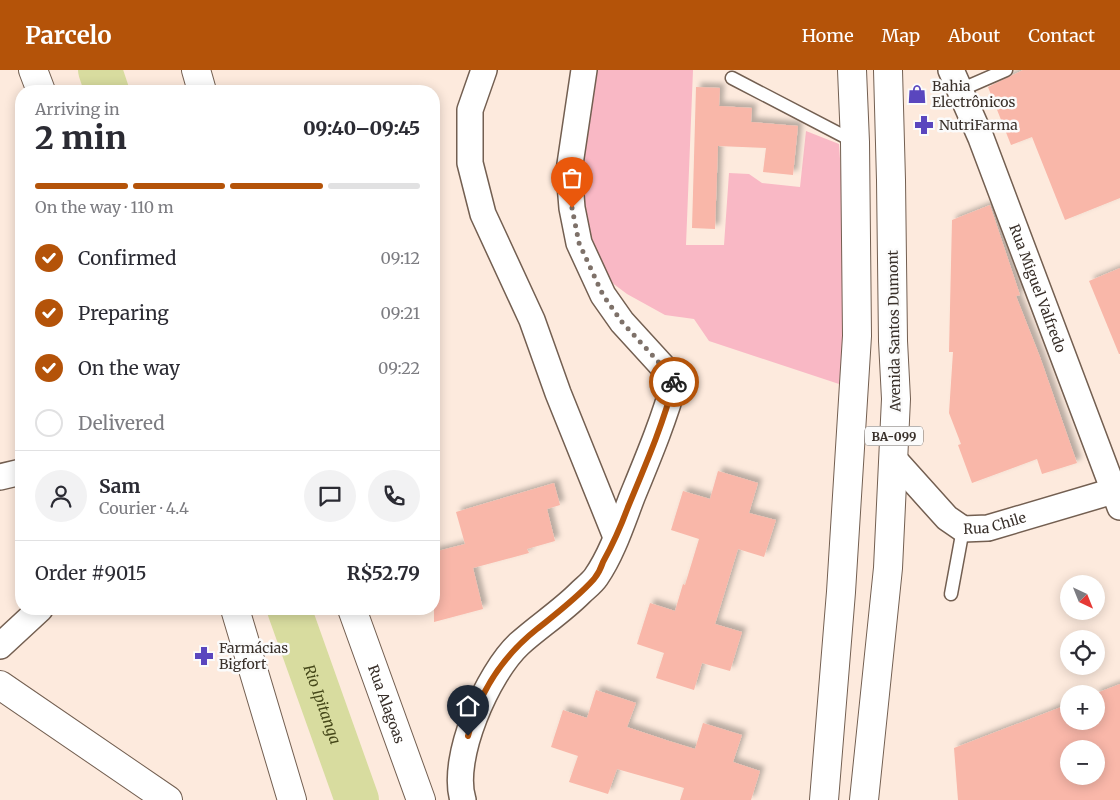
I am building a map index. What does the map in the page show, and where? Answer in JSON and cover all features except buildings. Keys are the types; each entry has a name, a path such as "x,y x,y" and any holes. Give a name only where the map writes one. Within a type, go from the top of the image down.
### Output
{"main road":[{"path":"33,70 39,85"},
{"path":"196,70 200,85"},
{"name":"BA-099","path":"824,800 841,592 857,336 856,142 852,70"},
{"name":"Avenida Santos Dumont","path":"864,800 888,568 894,460 896,399 893,341 888,70"},
{"path":"237,615 292,800"},
{"name":"Rua Alagoas","path":"354,615 420,800"},
{"path":"0,685 168,800"}],"street":[{"path":"484,70 470,110 470,163 483,214 532,320 558,393 616,537"},
{"path":"463,800 461,776 466,746 471,726 492,679 502,663 517,646 537,628 562,610 596,578 616,537 667,410 675,380 622,322 603,295 579,243 572,208 569,172 584,70"},
{"name":"Rua Miguel Valfredo","path":"956,80 1118,496"},
{"name":"Rua Chile","path":"894,460 947,518 963,529 988,528 1118,496"},
{"path":"0,476 15,473"},
{"path":"0,646 34,615"}],"lane":[{"path":"956,80 1006,70"},
{"path":"732,78 856,142"},
{"path":"951,594 963,529"}],"shaded area":[{"path":"593,70 693,70 686,245 724,245 729,173 749,174 762,183 800,187 806,131 839,144 849,293 839,384 709,341 694,319 665,315 627,294 611,282 585,225 581,142"}],"waterway":[{"name":"Rio Ipitanga","path":"100,70 105,85"},
{"name":"Rio Ipitanga","path":"291,615 357,800"}],"way so far":[{"path":"572,208 579,243 603,295 622,322 675,380 674,382"}],"place":[{"name":"Bahia Electrônicos","path":"917,94"},
{"name":"NutriFarma","path":"924,125"},
{"name":"Farmácias Bigfort","path":"204,656"}],"route":[{"path":"468,736 492,679 502,663 517,646 537,628 562,610 596,578 616,537 667,410 674,382"}]}
